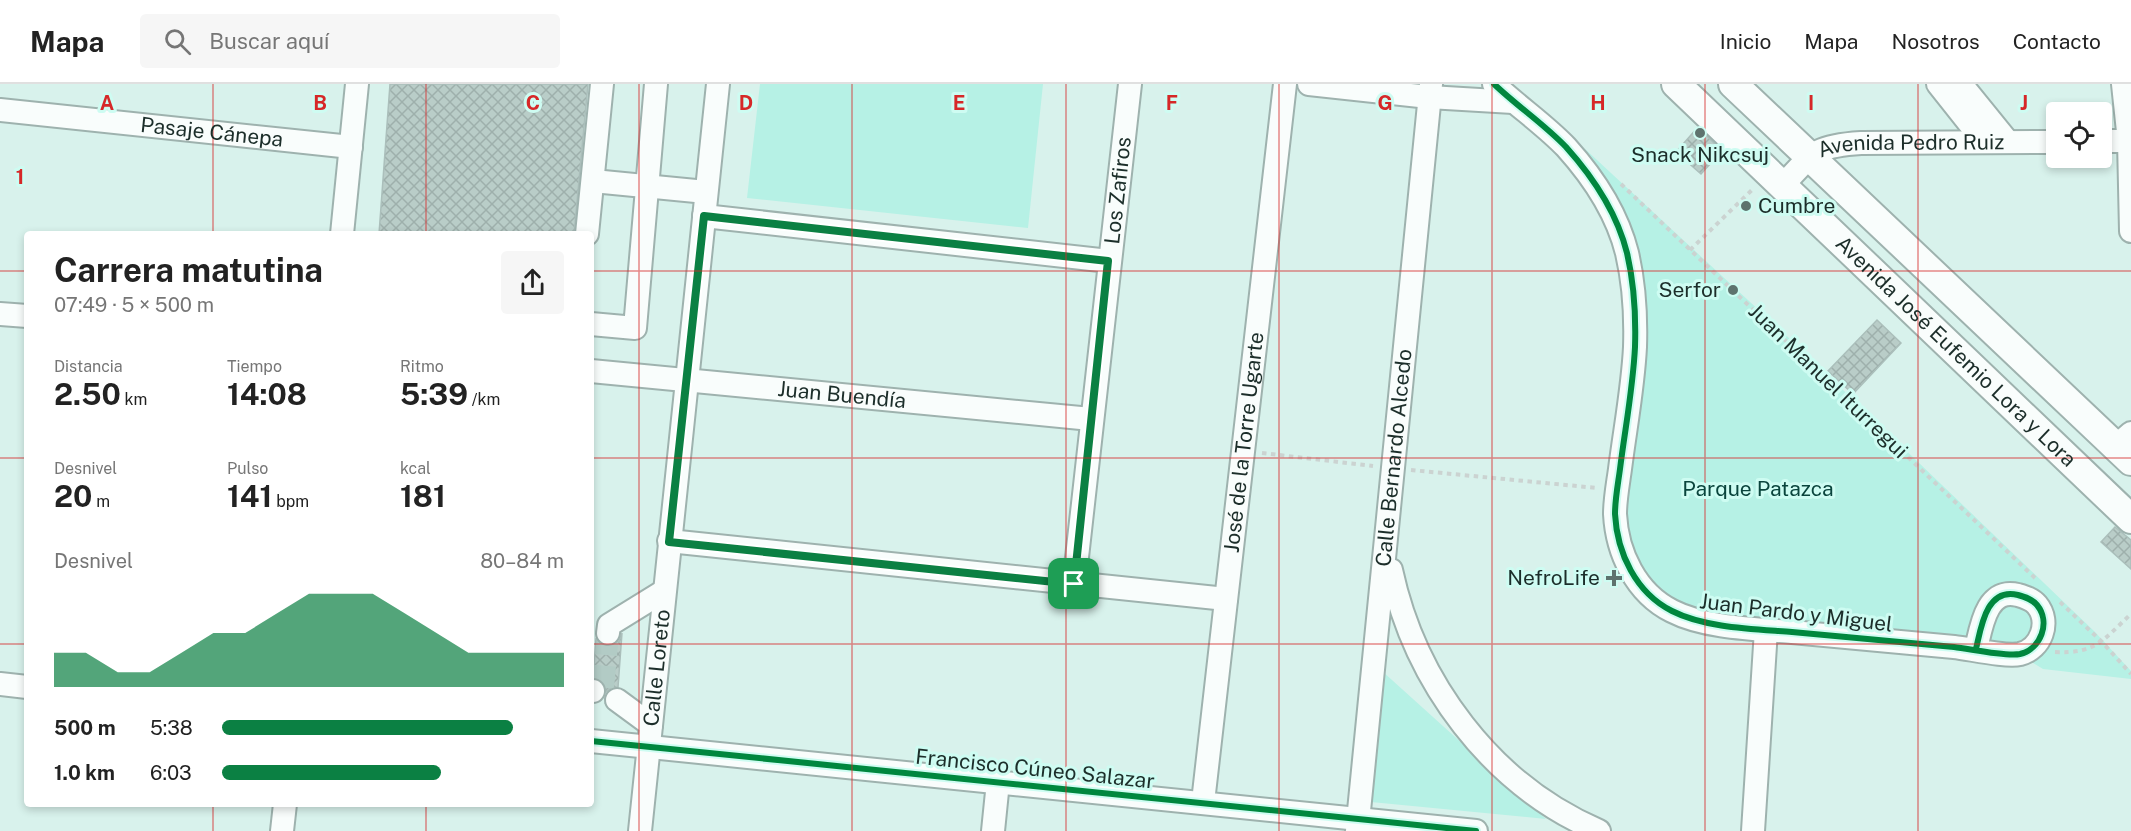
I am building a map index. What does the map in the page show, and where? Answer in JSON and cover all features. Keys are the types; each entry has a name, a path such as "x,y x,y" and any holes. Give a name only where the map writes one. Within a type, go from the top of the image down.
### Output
{"main road":[{"name":"Avenida José Eufemio Lora y Lora","path":"1676,84 2131,519"},
{"name":"Avenida José Eufemio Lora y Lora","path":"1733,84 2126,447"}],"street":[{"path":"342,231 357,84"},
{"path":"587,231 602,84"},
{"path":"594,324 635,328 656,84"},
{"name":"Calle Loreto","path":"640,831 718,84"},
{"name":"Los Zafiros","path":"1074,584 1108,261 1130,84"},
{"name":"José de la Torre Ugarte","path":"1203,802 1285,84"},
{"path":"1309,84 1430,91 1514,102"},
{"name":"Juan Pardo y Miguel","path":"1494,84 1565,147 1595,185 1612,213 1626,252 1634,293 1635,348 1615,513 1620,546 1633,575 1646,592 1671,610 1700,621 1766,630 1976,649 2012,655 2030,650"},
{"path":"1938,84 1984,142"},
{"path":"1962,84 2008,142"},
{"path":"2123,84 2130,141 2131,231"},
{"name":"Calle Bernardo Alcedo","path":"1358,825 1430,91"},
{"name":"Pasaje Cánepa","path":"0,110 351,147"},
{"path":"2112,141 2130,141"},
{"name":"Avenida Pedro Ruiz","path":"1776,179 1822,148 1845,144 2046,142"},
{"path":"592,181 706,192"},
{"path":"704,216 1108,261"},
{"path":"0,314 24,316"},
{"name":"Juan Buendía","path":"594,371 1091,419"},
{"path":"669,542 1226,600"},
{"path":"1386,549 1397,598 1415,646 1439,692 1469,733 1504,770 1545,801 1599,831"},
{"path":"602,627 664,591"},
{"path":"1976,649 1986,610 1992,602 2002,596 2013,594 2029,598 2037,604 2044,621 2043,632 2038,642 2030,650"},
{"path":"1753,831 1766,630"},
{"path":"0,684 24,687"},
{"path":"617,700 650,736"},
{"name":"Francisco Cúneo Salazar","path":"594,737 650,736 998,782 1203,802 1358,825 1476,831"},
{"path":"993,831 998,782"},
{"path":"282,831 285,807"}],"path":[{"path":"1690,250 1776,179"},
{"path":"1243,451 1617,490"},
{"path":"2052,595 2102,642 2131,674"},
{"path":"2030,650 2071,653 2090,649 2102,642 2131,614"}],"green space":[{"path":"760,84 1043,84 1028,228 747,198"},
{"name":"Parque Patazca","path":"1584,148 1790,339 2095,632 2131,671 2131,679 2043,669 2007,647 1712,616 1677,603 1656,587 1636,558 1625,527 1641,350 1607,184"},
{"path":"1382,671 1546,819 1371,802"}],"building":[{"path":"390,84 588,84 574,231 379,231"},
{"path":"1698,127 1722,151 1701,174 1676,152"},
{"path":"1877,320 1901,343 1853,394 1828,371"},
{"path":"2115,527 2131,540 2131,569 2101,542"},
{"path":"622,633 618,687 606,692 604,684 594,678 596,639 606,646 613,646 619,641"}],"tunnel":[{"path":"608,633 603,688 617,700"}],"cycle path":[{"path":"1494,84 1566,147 1603,196 1623,238 1634,300 1635,347 1615,514 1624,557 1648,594 1659,603 1685,617 1715,624 2006,654 2020,654 2033,647 2038,641 2042,634 2043,619 2037,605 2018,595 2007,594 1999,597 1987,611 1976,649"},
{"path":"594,741 1476,831"}],"place":[{"name":"Snack Nikcsuj","path":"1700,133"},
{"name":"Cumbre","path":"1746,206"},
{"name":"Serfor","path":"1733,290"},
{"name":"NefroLife","path":"1614,578"}],"route":[{"path":"704,216 1108,261 1074,584 669,542 704,216"}]}
